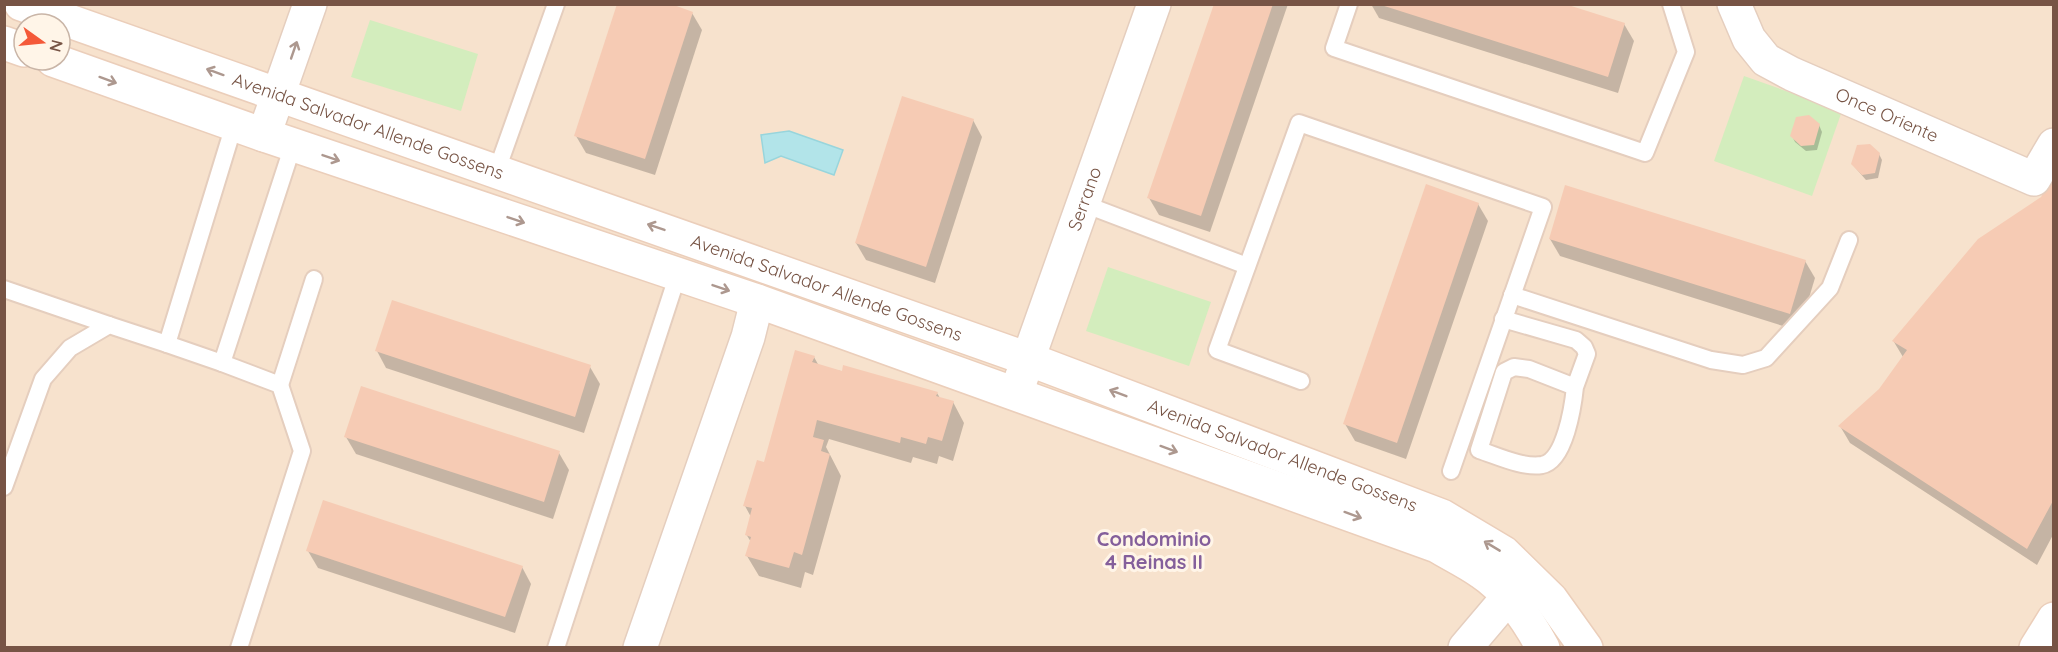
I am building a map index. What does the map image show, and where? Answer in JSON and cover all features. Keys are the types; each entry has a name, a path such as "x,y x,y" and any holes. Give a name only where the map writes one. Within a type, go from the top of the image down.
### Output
{"main road":[{"name":"Avenida Salvador Allende Gossens","path":"21,4 1028,358 1442,516 1504,553 1531,624 1544,648"},
{"path":"264,135 310,4"},
{"name":"Serrano","path":"1016,393 1154,4"},
{"name":"Once Oriente","path":"1734,4 1749,39 1766,60 1792,74 2034,178 2054,145"},
{"name":"Avenida Salvador Allende Gossens","path":"72,67 264,135 757,301 1437,546 1483,573 1551,599 1586,648"},
{"path":"640,648 748,337 757,301"},
{"path":"1465,648 1518,586"},
{"path":"2036,648 2054,619"}],"lane":[{"path":"496,170 513,129 556,4"},
{"path":"1349,4 1334,48 1646,153 1686,52 1671,4"},
{"path":"1301,381 1217,350 1299,123 1543,207 1451,471"},
{"path":"167,344 264,135"},
{"path":"222,363 264,135"},
{"path":"1084,204 1247,267"},
{"path":"1512,295 1711,360 1743,365 1766,358 1830,288 1849,240"},
{"path":"556,648 678,274"},
{"path":"239,648 302,451 280,386 314,279"},
{"path":"4,289 222,363 280,386"},
{"path":"1503,319 1576,340 1584,347 1587,354 1575,387 1568,426 1550,463 1526,464 1479,450 1504,372 1514,367 1529,369 1575,387"},
{"path":"4,487 43,379 70,348 109,325"}],"shaded area":[{"path":"5,5 2053,5 2053,647 5,647"}],"green space":[{"path":"370,20 478,54 461,111 351,77"},
{"path":"1744,76 1842,111 1812,196 1714,161"},
{"path":"1108,267 1211,302 1189,366 1086,331"}],"water":[{"path":"789,131 843,150 834,175 781,156 765,163 761,135"}],"building":[{"path":"617,4 671,4 693,12 645,159 574,136"},
{"path":"1214,4 1273,4 1201,216 1147,198"},
{"path":"1378,4 1565,4 1625,23 1608,77"},
{"path":"902,96 974,119 926,267 855,243"},
{"path":"1809,115 1820,124 1814,145 1801,146 1790,136 1796,117"},
{"path":"1870,144 1880,153 1875,173 1862,175 1851,164 1857,145"},
{"path":"2054,176 2054,499 2027,549 1838,426 1879,389 1907,350 1892,341 1978,239 2041,197"},
{"path":"1426,184 1479,203 1397,443 1343,424"},
{"path":"1565,185 1806,260 1790,314 1549,239"},
{"path":"392,300 591,365 575,417 375,351"},
{"path":"795,350 815,356 812,362 842,371 843,365 938,392 936,396 954,401 942,441 928,437 926,444 901,437 900,443 817,420 813,437 824,440 821,451 830,454 802,555 794,552 789,568 745,556 751,537 745,535 752,508 743,506 757,460 764,462"},
{"path":"361,386 560,451 544,502 344,437"},
{"path":"323,500 523,566 505,617 306,551"}],"district":[{"name":"Condominio 4 Reinas II","path":"1154,550"}]}
